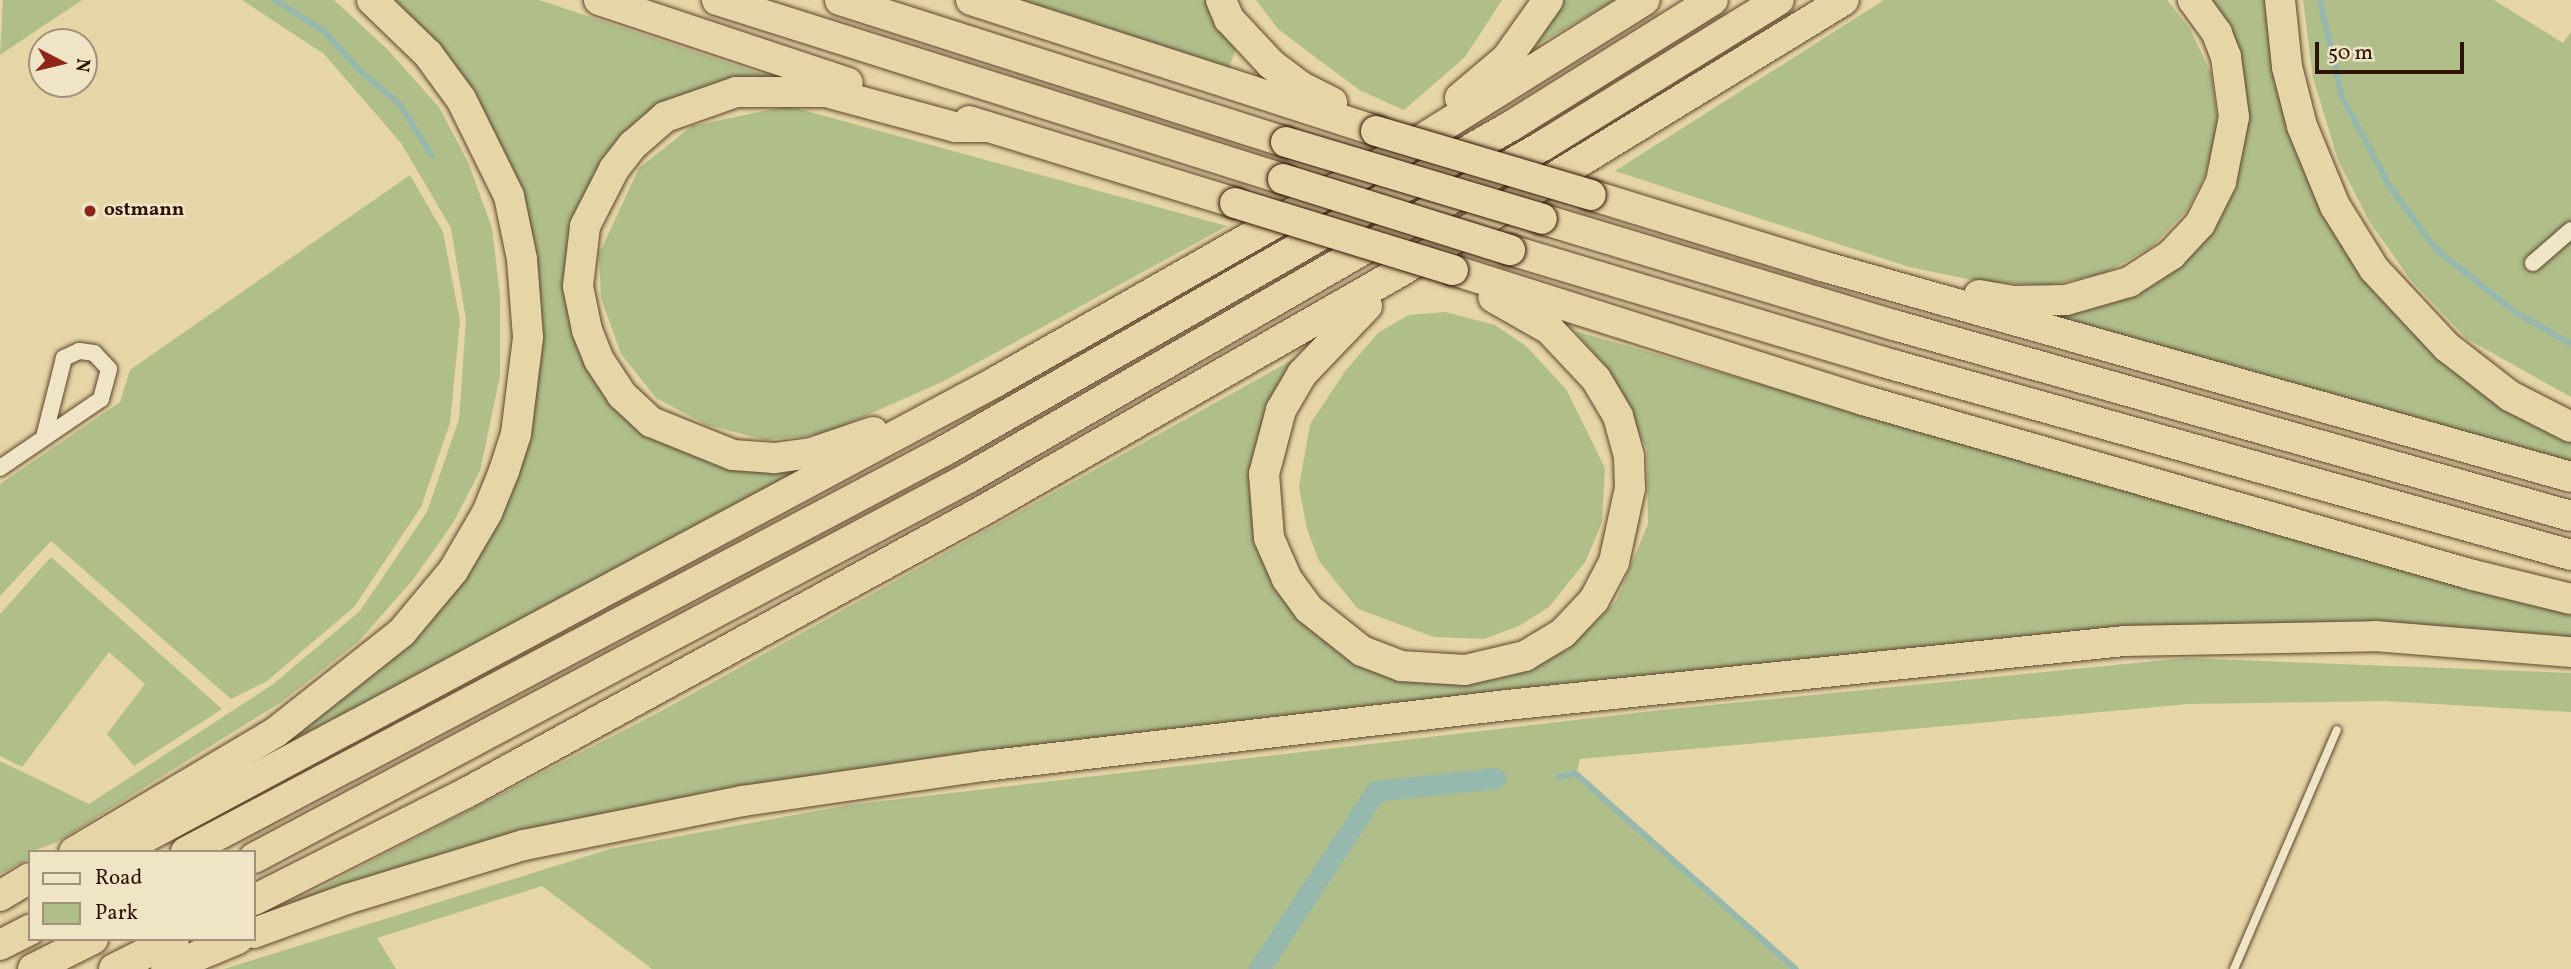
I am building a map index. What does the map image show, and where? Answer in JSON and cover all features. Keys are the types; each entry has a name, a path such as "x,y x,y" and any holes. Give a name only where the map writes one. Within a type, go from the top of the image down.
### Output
{"highway":[{"path":"77,850 276,732 402,632 453,572 487,513 504,471 516,433 528,337 522,259 509,196 461,99 428,54 372,0"},
{"path":"600,0 987,127 1453,270 1863,400 2460,571 2571,599"},
{"path":"717,0 1510,250 1896,365 2571,555"},
{"path":"840,0 1286,142 1894,325 2571,516"},
{"path":"971,0 1376,131 1822,266 2571,477"},
{"path":"1221,0 1229,19 1271,64 1376,131"},
{"path":"1419,141 1446,109 1507,58 1548,0"},
{"path":"122,850 997,381 1419,141 1646,0"},
{"path":"190,850 956,444 1511,126 1713,0"},
{"path":"256,857 980,471 1555,139 1779,0"},
{"path":"256,899 649,695 982,512 1401,271 1844,0"},
{"path":"1822,266 1864,266 1964,293 2013,301 2066,300 2129,282 2171,255 2200,224 2221,182 2234,117 2226,57 2217,33 2193,0"},
{"path":"2280,0 2287,68 2302,126 2335,206 2374,269 2447,347 2510,396 2571,427"},
{"path":"987,127 955,127 826,92 736,92 700,102 665,117 614,169 585,226 578,286 599,360 622,395 650,422 733,455 811,453 869,434 973,380 997,381"},
{"path":"1401,271 1391,291 1355,316 1301,373 1270,442 1265,508 1269,538 1287,579 1328,628 1362,651 1401,666 1435,671 1491,667 1525,656 1563,633 1594,600 1615,562 1630,488 1629,456 1618,416 1596,379 1549,329 1466,283 1453,270"},
{"path":"256,932 347,899 524,845 743,801 984,766 1507,705 2124,641 2375,636 2481,641 2571,652"},
{"path":"0,896 28,879"},
{"path":"0,914 28,899"},
{"path":"0,945 28,931"},
{"path":"33,969 89,941"},
{"path":"114,969 170,941"},
{"path":"166,969 233,941"}],"street":[{"path":"2533,263 2571,230"},
{"path":"0,468 101,400 108,369 94,353 79,351 64,358 44,437"}],"lane":[{"path":"2234,969 2337,730"}],"green space":[{"path":"3,0 82,0 40,28 28,28 28,36 0,55"},
{"path":"242,0 334,0 387,49 439,107 468,162 492,228 500,295 500,376 480,471 453,523 412,581 358,642 283,701 55,843 28,850 28,859 0,874 0,761 89,804 272,685 360,611 427,512 459,419 466,320 451,228 401,143 324,54"},
{"path":"386,0 539,0 777,79 662,107 570,256 644,431 688,453 731,467 806,468 526,622 263,755 369,675 514,474 520,193"},
{"path":"1013,0 1205,0 1236,48 1228,71"},
{"path":"1256,0 1502,0 1465,57 1404,110 1361,91 1319,60 1278,29"},
{"path":"1615,0 1536,45 1563,2"},
{"path":"1884,0 2167,0 2190,29 2211,73 2218,124 2206,173 2187,210 2153,246 2105,273 2049,285 1982,282 1909,267 1615,171"},
{"path":"2206,0 2272,0 2346,244 2571,437 2571,464 2047,316 2092,306 2226,200 2240,161 2247,115"},
{"path":"2303,0 2494,0 2563,43 2571,32 2571,397 2467,339 2410,279 2369,221 2338,160 2313,78"},
{"path":"788,106 1227,226 942,382 824,434 765,440 707,425 656,398 621,354 601,298 599,254 639,168 692,126"},
{"path":"410,175 443,232 460,321 450,423 421,507 354,607 267,681 231,699 51,541 0,596 0,484 120,402 130,370"},
{"path":"1445,312 1495,325 1526,346 1566,389 1605,468 1602,523 1585,562 1549,607 1519,626 1484,639 1434,637 1358,609 1319,561 1307,529 1299,487 1310,424 1346,370 1379,332 1409,315"},
{"path":"1575,331 2571,615 2571,642 2415,628 978,755 256,922 663,710 1301,355 1259,444 1289,604 1321,638 1355,661 1448,684 1498,679 1567,650 1616,601 1648,524 1647,449 1606,367"},
{"path":"51,557 222,709 134,766 107,734 145,684 109,652 22,767 0,756 0,614"},
{"path":"2186,658 2571,673 2571,712 2385,701 2189,704 1580,759 1576,774 1793,969 652,969 542,886 377,938 396,969 224,969 610,849 848,805 1661,710"}],"waterway":[{"path":"275,0 324,31 361,72 399,103 432,156"},
{"path":"2320,0 2342,97 2390,187 2436,249 2515,312 2571,344"},
{"path":"1559,777 1576,774 1796,969"},
{"path":"1259,969 1376,791 1495,778"}],"place":[{"name":"ostmann","path":"90,211"}]}
